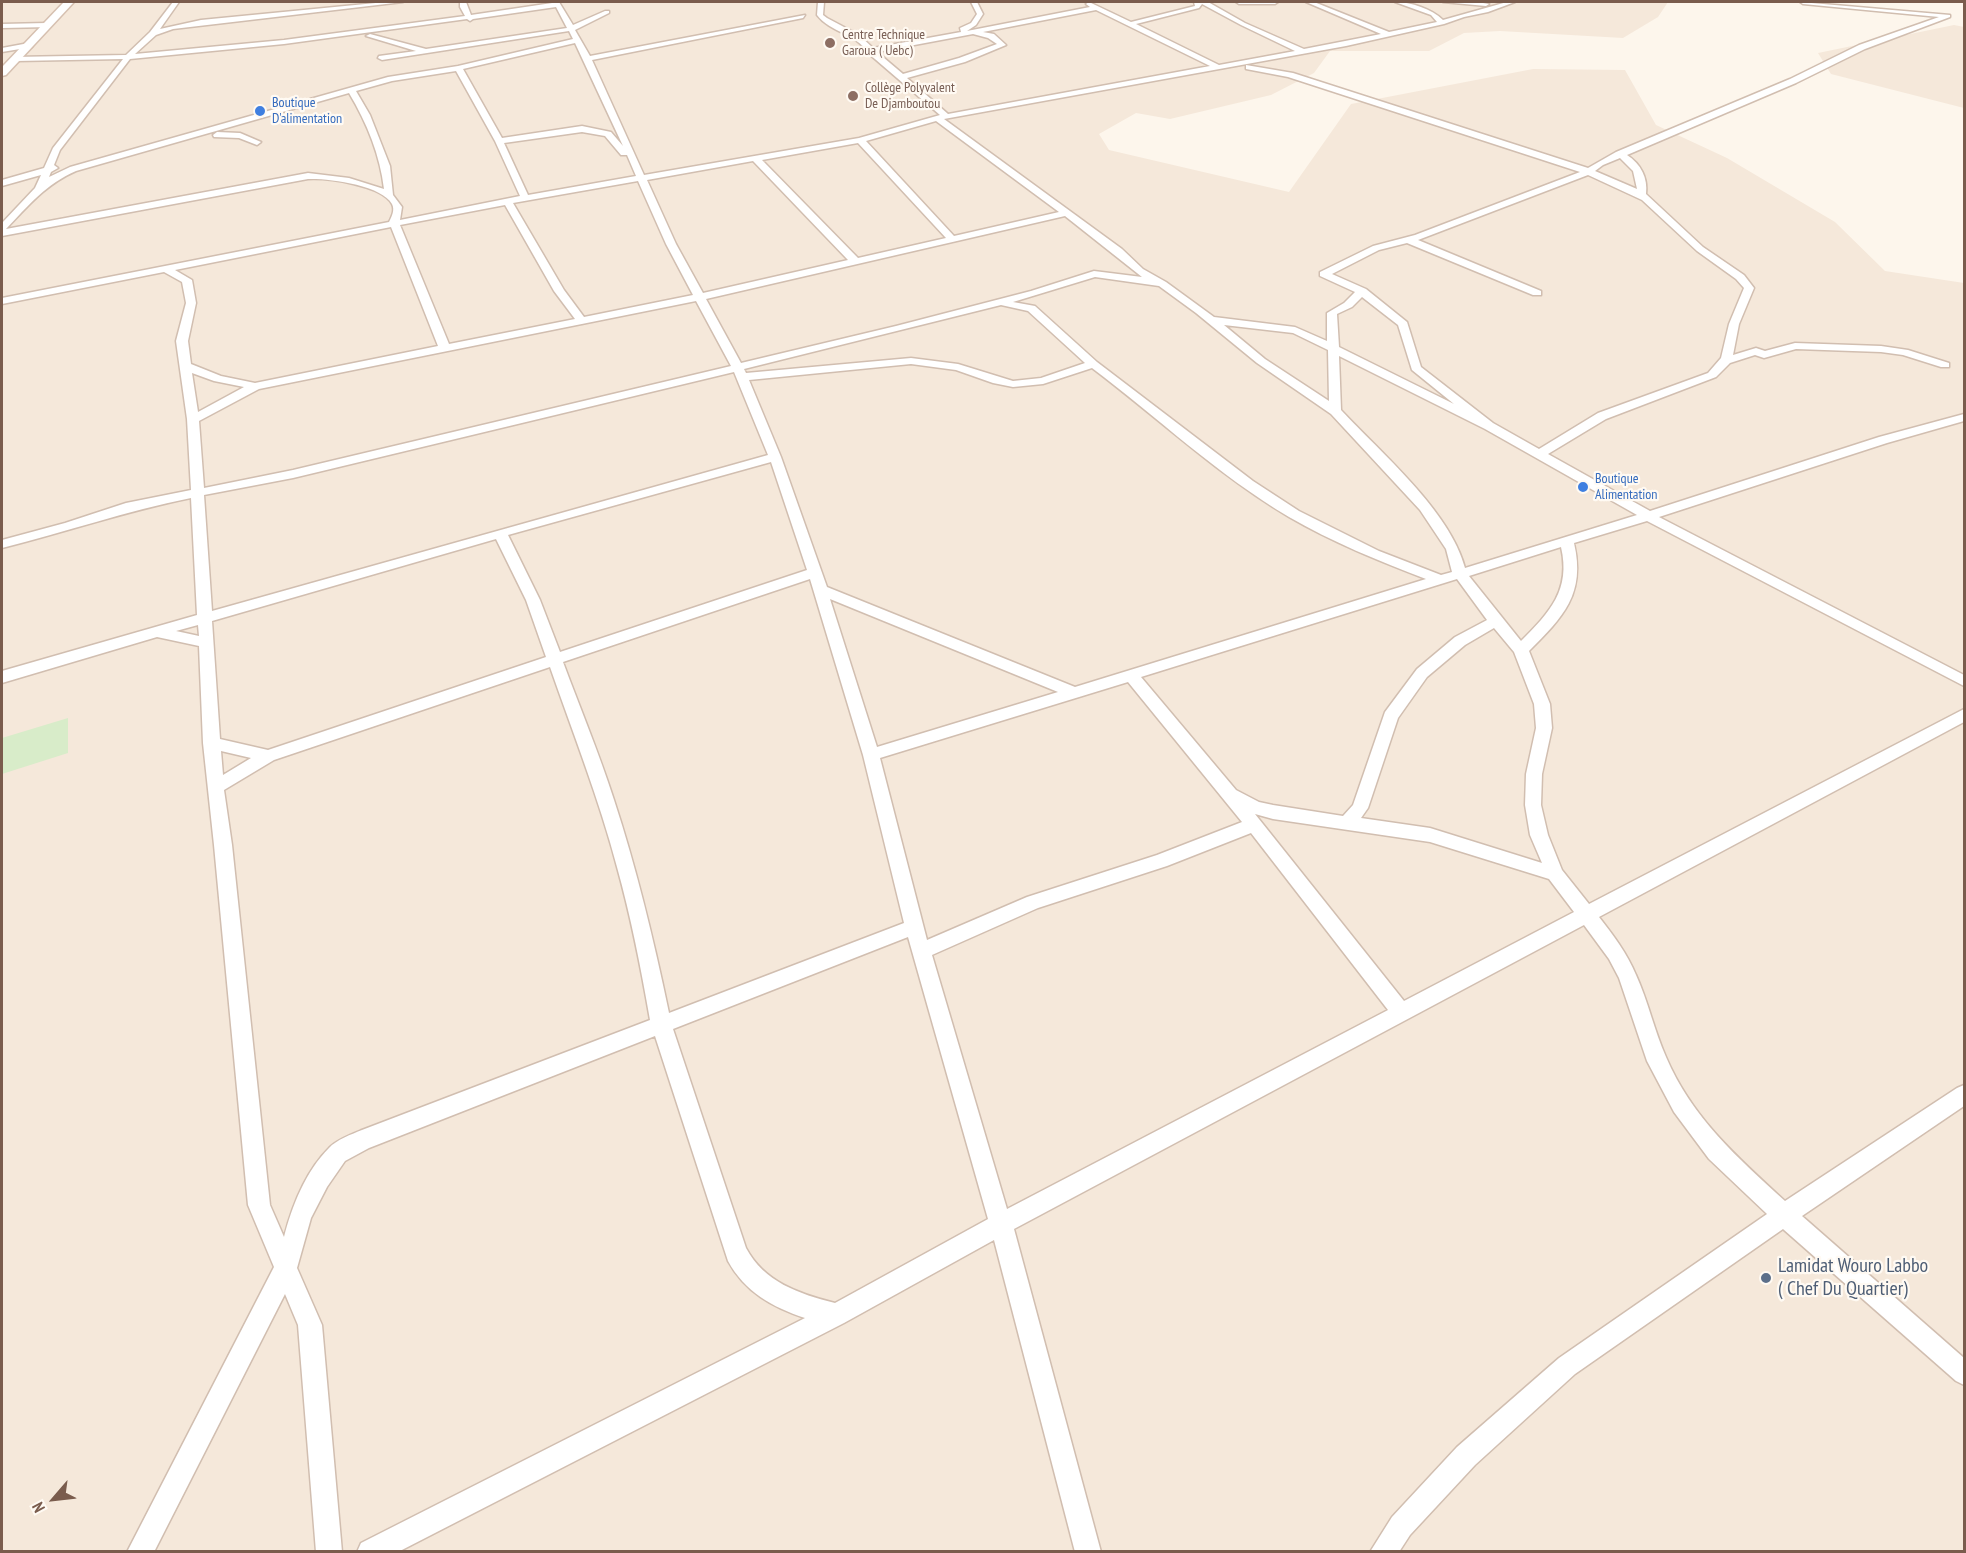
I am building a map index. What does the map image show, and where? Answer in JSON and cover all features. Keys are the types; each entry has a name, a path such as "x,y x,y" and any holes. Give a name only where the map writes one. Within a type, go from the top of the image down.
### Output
{"main road":[{"path":"2,73 69,2"}],"street":[{"path":"39,189 51,159 128,57 152,34 176,2"},
{"path":"96,56 124,48 152,34 186,24 282,12 400,2"},
{"path":"463,2 463,7 470,19"},
{"path":"821,2 820,15 823,20 831,26 862,39 941,117 1067,213 1106,263 1127,276 1162,284"},
{"path":"953,35 969,28 979,19 980,14 975,2"},
{"path":"1082,2 1220,68"},
{"path":"1130,24 1197,6 1199,4 1197,2"},
{"path":"1206,2 1220,2"},
{"path":"1206,2 1243,24 1303,52"},
{"path":"1239,2 1275,2"},
{"path":"1310,2 1386,34 1383,36"},
{"path":"1398,2 1433,14 1442,23"},
{"path":"1446,2 1499,5"},
{"path":"860,141 941,117 1231,66 1383,36 1442,23 1512,2"},
{"path":"1489,426 1416,368 1404,324 1362,291 1324,274 1376,248 1409,240 1590,171 1600,163 1619,154 1793,81 1862,47 1948,16 1803,2"},
{"path":"872,51 1097,8"},
{"path":"9,63 96,56 128,57 284,42 539,10 567,17 635,160 640,177 671,244 740,371 775,457 815,572 871,755 914,927 1001,1224 1088,1551"},
{"path":"282,12 283,24"},
{"path":"382,58 426,51 567,17 607,12 585,12"},
{"path":"588,59 803,16"},
{"path":"2,228 39,189 53,178 73,169 391,79 458,68 567,17"},
{"path":"2,26 47,25"},
{"path":"380,30 426,51 437,52 445,70"},
{"path":"380,30 382,58 391,79"},
{"path":"902,77 962,60 1002,45 991,36 973,31"},
{"path":"284,33 284,42"},
{"path":"2,50 29,45"},
{"path":"1231,66 1259,68 1290,75 1590,171 1641,196 1700,249 1740,277 1749,288 1747,298 1733,326 1731,347 1723,368 1712,375 1602,416 1539,454"},
{"path":"458,68 499,141 525,198"},
{"path":"352,91 366,115 386,166 389,194"},
{"path":"2,301 393,222 640,177 860,141 941,117"},
{"path":"499,141 582,129 608,134 624,153 635,160"},
{"path":"4,182 101,154 215,130"},
{"path":"879,149 898,131"},
{"path":"188,138 228,135 257,142"},
{"path":"860,141 879,149 952,239"},
{"path":"1619,154 1628,157 1640,174 1644,184 1641,196"},
{"path":"755,158 855,261"},
{"path":"4,182 51,159"},
{"path":"2,233 315,176 339,178 389,194 397,203 398,212 393,222 445,349"},
{"path":"507,201 559,291 582,321"},
{"path":"193,419 255,386 700,297 1067,213"},
{"path":"1409,240 1538,293"},
{"path":"2,544 70,526 131,506 293,474 740,371 1035,293 1106,263 1139,271 1162,284 1261,361 1335,411 1425,507 1453,549 1459,572 1521,650 1542,704 1544,728 1534,774 1533,805 1539,835 1555,874 1616,953 1628,977 1657,1061 1681,1105 1716,1152 1784,1215 1965,1373"},
{"path":"164,268 187,280 191,303 182,341 193,419 199,546 207,618 211,743 250,1131 260,1205 310,1325 329,1551"},
{"path":"1335,411 1332,313 1348,305 1362,291"},
{"path":"1031,308 1035,293"},
{"path":"999,303 1031,308 1093,364 1248,483 1294,514 1374,554 1438,579"},
{"path":"1210,320 1295,330 1489,426 1648,516 1965,681"},
{"path":"1726,361 1756,351 1764,355 1795,346 1881,348 1904,352 1945,365"},
{"path":"740,371 911,361 958,367 997,381 1029,383 1093,364"},
{"path":"185,366 218,379 255,386"},
{"path":"871,755 1459,572 1648,516 1883,440 1965,417"},
{"path":"4,676 500,532 775,457"},
{"path":"500,532 533,600 605,798 627,867 662,1024 736,1252 750,1276 804,1307 836,1314"},
{"path":"1521,650 1552,619 1568,586 1572,569 1566,540"},
{"path":"215,787 268,756 815,572"},
{"path":"821,590 1073,692"},
{"path":"1347,823 1360,808 1391,716 1422,673 1460,641 1496,621"},
{"path":"157,632 207,643"},
{"path":"1131,675 1228,792 1401,1012"},
{"path":"370,1551 836,1314 1001,1224 1965,715"},
{"path":"211,743 268,756"},
{"path":"1228,792 1254,807 1273,812 1430,835 1555,874"},
{"path":"922,951 1033,902 1161,861 1254,825"},
{"path":"140,1551 286,1268 301,1215 319,1179 337,1154 362,1140 914,927"},
{"path":"1383,1551 1401,1526 1466,1456 1567,1366 1784,1215 1965,1095"}],"shaded area":[{"path":"2,2 1668,2 1658,17 1623,38 1500,31 1464,33 1429,51 1330,51 1314,73 1271,95 1170,119 1136,113 1099,134 1109,150 1289,192 1351,104 1533,69 1625,70 1656,125 1727,158 1835,222 1885,271 1964,283 1964,1551 2,1552"},
{"path":"1954,25 1964,27 1964,108 1831,74 1818,53"}],"green space":[{"path":"68,718 68,753 2,774 2,738"}],"place":[{"name":"Centre Technique Garoua ( Uebc)","path":"830,43"},
{"name":"Collège Polyvalent De Djamboutou","path":"853,96"},
{"name":"Boutique D'alimentation","path":"260,111"},
{"name":"Boutique Alimentation","path":"1583,487"},
{"name":"Lamidat Wouro Labbo ( Chef Du Quartier)","path":"1766,1278"}]}
